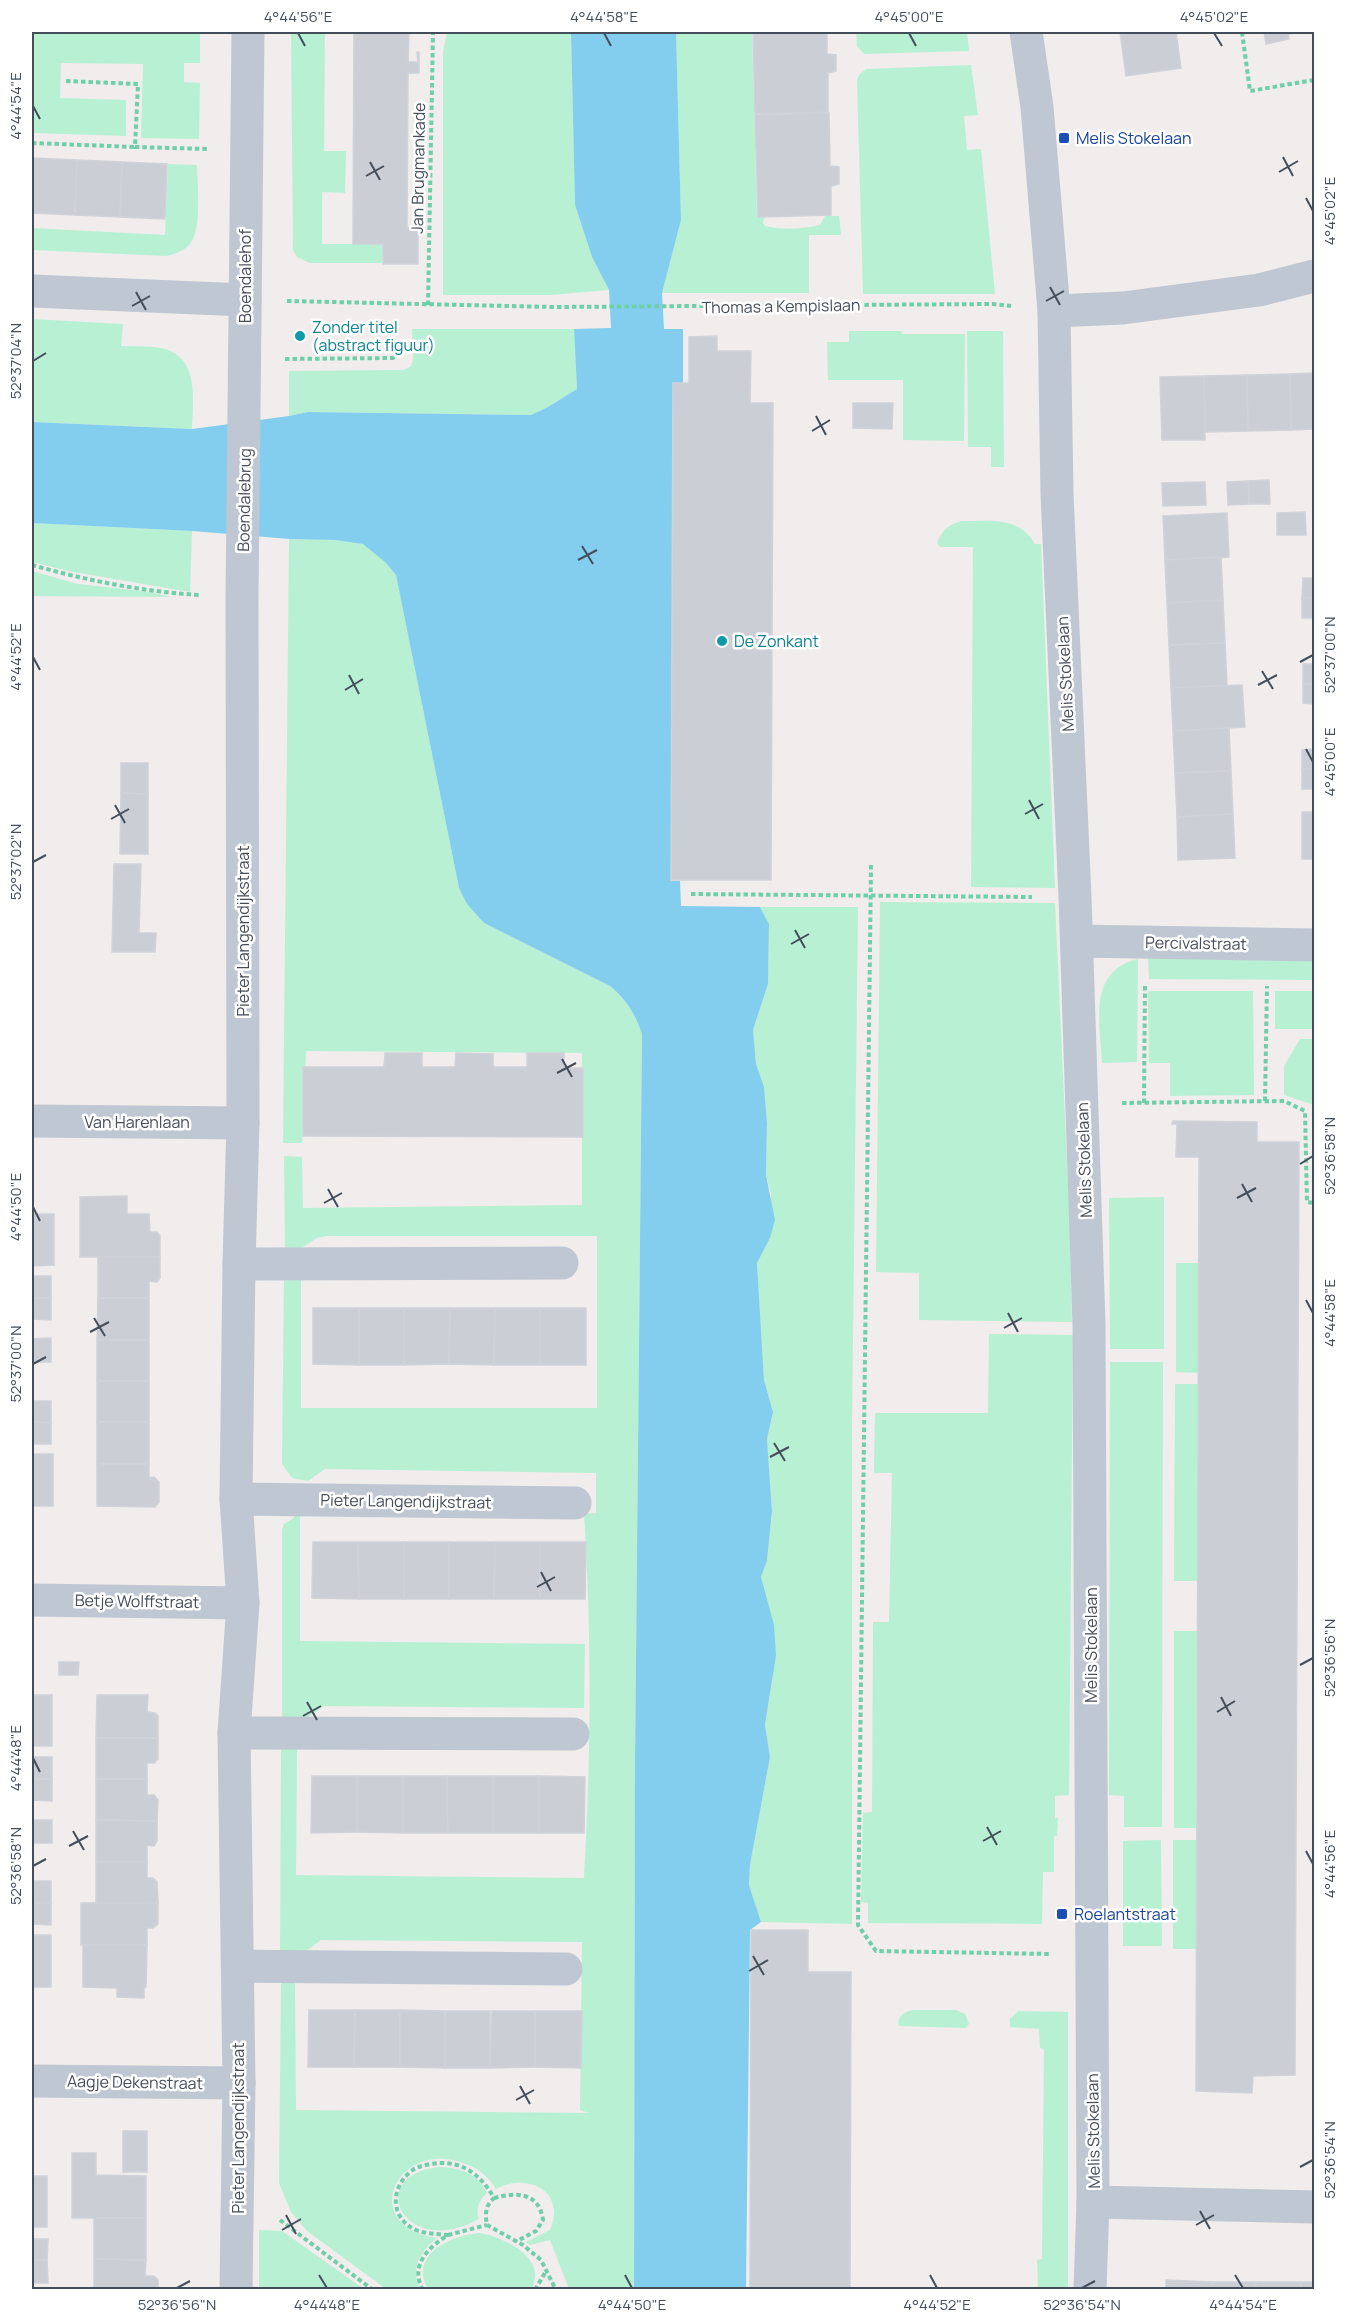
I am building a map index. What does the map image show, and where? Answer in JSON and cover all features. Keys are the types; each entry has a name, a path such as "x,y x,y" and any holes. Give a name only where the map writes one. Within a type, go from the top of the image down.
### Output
{"street":[{"name":"Boendalehof","path":"246,401 248,32"},
{"name":"Melis Stokelaan","path":"1026,32 1037,107 1054,311 1057,494 1077,941 1090,1336 1093,1955 1091,1999 1093,2202 1090,2289"},
{"path":"1054,311 1123,308 1259,290 1314,276"},
{"path":"32,291 245,300"},
{"name":"Boendalebrug","path":"242,598 246,401"},
{"name":"Pieter Langendijkstraat","path":"236,2289 239,2083 234,1733 243,1603 237,1499 243,1123 242,598"},
{"name":"Percivalstraat","path":"1077,941 1314,945"},
{"name":"Van Harenlaan","path":"32,1121 243,1123"},
{"path":"239,1264 562,1263"},
{"name":"Pieter Langendijkstraat","path":"237,1499 575,1503"},
{"name":"Betje Wolffstraat","path":"32,1600 243,1603"},
{"path":"234,1733 573,1734"},
{"path":"238,1966 566,1969"},
{"name":"Aagje Dekenstraat","path":"32,2081 239,2083"},
{"path":"1093,2202 1314,2207"}],"path":[{"name":"Jan Brugmankade","path":"428,305 433,32"},
{"path":"1242,32 1250,91 1314,80"},
{"path":"66,81 138,84 135,147"},
{"path":"32,143 246,151"},
{"name":"Thomas a Kempislaan","path":"245,300 553,307 993,304 1054,311"},
{"path":"296,359 393,357 399,352 399,343"},
{"path":"32,565 68,575 174,594 242,598"},
{"path":"871,865 858,1925 876,1951 1093,1955"},
{"path":"692,894 1075,897"},
{"path":"1144,1103 1145,985"},
{"path":"1265,1101 1265,986 1275,986"},
{"path":"1082,1104 1284,1101 1305,1111 1306,1203 1314,1203"},
{"path":"448,2235 418,2231 403,2221 398,2214 394,2205 396,2192 410,2171 420,2166 452,2163 476,2173 494,2198"},
{"path":"238,2191 310,2241 373,2289"},
{"path":"487,2225 485,2215 488,2203 494,2198 513,2193 533,2200 542,2208 543,2220 536,2231 517,2241"},
{"path":"423,2289 418,2275 424,2254 448,2235 487,2225 517,2241 541,2260 556,2289"},
{"path":"535,2289 546,2271"}],"green space":[{"path":"32,32 200,32 200,63 184,63 184,82 200,83 199,139 141,138 143,64 61,63 60,98 126,100 126,136 32,133"},
{"path":"291,32 325,32 324,151 346,151 345,193 322,192 322,244 383,244 382,263 310,263 297,257 293,250"},
{"path":"447,32 571,32 575,205 592,257 609,290 550,295 443,295 443,52"},
{"path":"676,32 752,32 757,217 764,217 765,226 793,228 820,225 825,216 839,216 841,235 809,235 809,293 662,293 681,220"},
{"path":"856,32 967,32 969,51 864,54 857,46"},
{"path":"971,65 978,115 964,116 967,150 981,149 995,294 863,294 857,81 859,75 866,69"},
{"path":"168,164 197,165 198,218 193,238 184,249 167,256 32,250 32,228 165,235"},
{"path":"32,319 123,324 121,346 157,347 178,355 185,363 192,384 192,429 32,422"},
{"path":"412,329 574,329 577,389 531,415 308,412 289,416 289,371 404,370 411,366 413,359"},
{"path":"849,331 965,334 964,441 903,440 903,380 828,380 827,342 849,342"},
{"path":"967,331 1003,331 1004,467 991,467 991,447 968,447"},
{"path":"962,521 993,521 1012,524 1028,535 1035,544 1041,544 1055,888 971,887 973,547 940,547 937,543 946,528"},
{"path":"32,523 192,531 190,592 68,571 32,562"},
{"path":"289,539 358,542 374,551 396,575 459,888 484,923 610,986 630,1008 642,1034 635,1762 634,2289 569,2289 550,2240 530,2245 526,2242 550,2230 554,2216 549,2195 531,2184 508,2184 496,2189 481,2172 460,2162 437,2159 418,2163 404,2174 394,2188 392,2203 398,2218 412,2230 437,2238 418,2261 416,2274 420,2289 386,2289 307,2231 291,2212 279,2183 281,1983 295,1983 296,2110 589,2113 580,2110 582,1942 321,1940 302,1954 280,1954 281,1749 297,1749 296,1875 584,1878 590,1696 584,1514 596,1513 596,1473 325,1469 308,1481 292,1478 282,1464 284,1278 301,1279 301,1408 597,1408 597,1236 326,1236 317,1238 300,1249 285,1250 284,1156 302,1157 303,1208 582,1205 582,1053 306,1051 302,1143 283,1143"},
{"path":"32,571 78,584 150,592 171,597 32,596"},
{"path":"880,902 1055,903 1070,1226 1072,1322 919,1320 919,1273 876,1272"},
{"path":"760,907 858,907 852,1424 852,1924 761,1922 749,1885 750,1865 770,1757 765,1725 773,1677 761,1577 767,1561 772,1511 767,1439 773,1412 764,1380 757,1263 770,1238 771,1193 766,1175 767,1123 764,1087 756,1064 753,1030 768,984 769,924"},
{"path":"1148,958 1314,958 1314,980 1149,979"},
{"path":"1138,959 1137,1062 1102,1063 1099,1016 1104,987 1111,975 1122,965"},
{"path":"1148,991 1253,991 1254,1095 1170,1096 1170,1063 1149,1063"},
{"path":"1275,991 1314,991 1314,1029 1275,1029"},
{"path":"1300,1039 1314,1039 1314,1105 1284,1095 1284,1066"},
{"path":"1164,1197 1164,1349 1110,1349 1109,1198"},
{"path":"1176,1263 1198,1263 1199,1373 1176,1372"},
{"path":"989,1334 1073,1335 1069,1795 1055,1796 1055,1818 1058,1818 1057,1836 1054,1836 1054,1872 1043,1872 1042,1924 868,1923 868,1903 861,1902 863,1813 872,1812 873,1622 889,1622 892,1473 874,1473 875,1413 988,1413"},
{"path":"1110,1362 1163,1362 1162,1827 1124,1827 1124,1796 1109,1795"},
{"path":"1175,1384 1198,1384 1198,1581 1174,1581"},
{"path":"294,1514 300,1515 300,1641 585,1644 584,1708 324,1706 304,1720 282,1720 282,1530 284,1524 294,1518"},
{"path":"1174,1631 1197,1631 1196,1828 1174,1828"},
{"path":"1161,1840 1162,1946 1123,1946 1123,1841"},
{"path":"1173,1840 1197,1840 1196,1949 1173,1949"},
{"path":"914,2010 956,2010 965,2014 969,2024 966,2028 899,2026 902,2015"},
{"path":"1018,2011 1068,2012 1068,2289 1038,2289 1037,2260 1042,2259 1044,2049 1040,2048 1039,2029 1010,2027 1010,2019"},
{"path":"440,2167 468,2173 483,2186 487,2193 479,2205 477,2212 479,2219 452,2229 430,2230 413,2223 402,2211 398,2198 403,2184 416,2173"},
{"path":"259,2230 282,2231 364,2289 259,2289"},
{"path":"480,2233 511,2244 529,2259 534,2268 535,2278 531,2289 428,2289 423,2277 428,2257 446,2243"}],"water":[{"path":"571,32 676,32 681,220 662,293 664,329 683,329 683,383 673,384 671,881 680,881 681,906 760,907 769,924 768,984 753,1030 756,1064 764,1087 767,1123 766,1175 775,1220 770,1238 757,1263 764,1380 773,1412 767,1439 772,1511 767,1561 761,1577 774,1625 776,1656 765,1725 770,1757 750,1865 749,1885 761,1922 750,1930 746,2289 634,2289 635,1762 642,1034 626,1002 610,986 484,923 467,904 459,888 396,575 385,562 363,544 336,540 32,523 32,422 192,429 308,412 531,415 577,389 574,329 611,328 609,290 592,257 575,205"}],"building":[{"path":"354,32 409,32 408,62 418,62 417,52 419,52 419,73 408,73 407,227 418,228 418,264 383,264 383,244 353,244"},
{"path":"753,32 827,32 827,54 836,55 836,71 828,73 828,112 755,114"},
{"path":"1120,32 1176,32 1181,68 1126,76"},
{"path":"1264,32 1304,32 1288,34 1289,39 1266,44"},
{"path":"829,113 830,166 839,167 839,184 831,186 831,215 758,217 755,115"},
{"path":"32,158 77,160 75,215 32,213"},
{"path":"77,160 122,162 120,217 75,215"},
{"path":"122,162 167,164 165,219 120,217"},
{"name":"De Zonkant","path":"717,336 717,351 751,351 750,403 773,403 771,880 671,880 673,383 689,383 689,337"},
{"path":"1314,373 1314,429 1291,430 1290,374"},
{"path":"1290,374 1291,430 1248,431 1247,375"},
{"path":"1247,375 1248,431 1205,432 1204,376"},
{"path":"1204,376 1205,440 1162,440 1160,377"},
{"path":"853,403 893,403 892,429 853,428"},
{"path":"1269,480 1270,504 1249,504 1248,481"},
{"path":"1248,481 1249,504 1228,505 1227,482"},
{"path":"1205,482 1206,505 1163,506 1162,483"},
{"path":"1305,512 1306,535 1277,535 1277,513"},
{"path":"1227,513 1229,557 1165,560 1163,516"},
{"path":"1221,557 1223,600 1167,603 1165,560"},
{"path":"1303,578 1314,578 1314,598 1302,598"},
{"path":"1302,598 1314,598 1314,618 1302,618"},
{"path":"1223,600 1225,643 1169,645 1167,603"},
{"path":"1225,643 1227,686 1171,688 1169,645"},
{"path":"1303,664 1314,664 1314,684 1303,684"},
{"path":"1303,684 1314,684 1314,704 1303,703"},
{"path":"1242,685 1245,727 1173,731 1171,688"},
{"path":"1229,728 1231,771 1175,773 1173,731"},
{"path":"1314,749 1314,769 1302,769 1302,750"},
{"path":"121,763 148,763 148,794 121,793"},
{"path":"1302,769 1314,769 1314,789 1302,789"},
{"path":"1231,771 1233,814 1177,817 1175,773"},
{"path":"121,793 148,794 148,854 120,854"},
{"path":"1302,812 1314,812 1314,859 1302,859"},
{"path":"1233,814 1235,858 1178,860 1177,817"},
{"path":"114,864 141,864 139,933 156,933 155,952 112,952"},
{"path":"385,1053 422,1053 422,1067 455,1067 456,1053 493,1054 493,1067 527,1067 527,1053 564,1053 564,1068 583,1068 583,1137 303,1136 303,1067 384,1067"},
{"path":"1173,1121 1257,1122 1257,1142 1299,1142 1295,2075 1253,2076 1252,2093 1196,2091 1199,1157 1176,1157 1177,1124 1172,1124"},
{"path":"127,1196 127,1214 149,1214 150,1232 157,1232 160,1236 160,1257 80,1257 80,1197"},
{"path":"32,1214 54,1214 54,1265 32,1266"},
{"path":"98,1257 160,1257 160,1278 157,1282 149,1281 149,1298 98,1298"},
{"path":"32,1276 51,1276 51,1298 32,1298"},
{"path":"32,1298 51,1298 51,1320 32,1319"},
{"path":"98,1298 149,1298 149,1340 97,1340"},
{"path":"313,1308 359,1308 359,1365 313,1364"},
{"path":"359,1308 404,1308 404,1365 359,1365"},
{"path":"404,1308 450,1308 449,1364 404,1365"},
{"path":"450,1308 495,1308 494,1365 449,1364"},
{"path":"495,1308 540,1308 540,1365 494,1365"},
{"path":"540,1308 586,1308 586,1365 540,1365"},
{"path":"51,1338 51,1362 32,1362 32,1339"},
{"path":"97,1340 149,1340 149,1381 97,1381"},
{"path":"97,1381 149,1381 149,1422 97,1422"},
{"path":"32,1401 51,1401 51,1423 32,1422"},
{"path":"32,1422 51,1423 51,1444 32,1444"},
{"path":"97,1422 149,1422 149,1464 97,1464"},
{"path":"32,1454 53,1454 53,1506 32,1506"},
{"path":"97,1464 149,1464 149,1478 154,1477 159,1482 159,1502 155,1507 97,1506"},
{"path":"313,1542 358,1542 359,1599 312,1598"},
{"path":"358,1542 404,1542 404,1599 359,1599"},
{"path":"404,1542 449,1542 449,1599 404,1599"},
{"path":"449,1542 495,1542 494,1599 449,1599"},
{"path":"495,1542 540,1542 540,1599 494,1599"},
{"path":"540,1542 586,1542 585,1599 540,1599"},
{"path":"59,1662 79,1662 78,1675 59,1675"},
{"path":"32,1695 52,1695 52,1746 32,1746"},
{"path":"97,1695 148,1695 147,1712 158,1716 158,1738 96,1738"},
{"path":"96,1738 158,1738 158,1759 154,1763 147,1763 147,1779 96,1779"},
{"path":"32,1757 52,1757 52,1779 32,1779"},
{"path":"312,1776 357,1776 357,1832 311,1833"},
{"path":"357,1776 403,1776 403,1833 357,1832"},
{"path":"403,1776 447,1776 448,1833 403,1833"},
{"path":"447,1776 493,1776 493,1833 448,1833"},
{"path":"493,1776 539,1776 539,1833 493,1833"},
{"path":"539,1776 585,1777 584,1833 539,1833"},
{"path":"32,1779 52,1779 52,1801 32,1800"},
{"path":"96,1779 147,1779 147,1795 154,1795 158,1800 157,1821 96,1820"},
{"path":"32,1820 52,1820 52,1843 32,1843"},
{"path":"96,1820 157,1821 157,1841 154,1846 147,1845 147,1862 96,1862"},
{"path":"96,1862 147,1862 147,1878 153,1878 157,1882 158,1903 96,1904"},
{"path":"32,1881 51,1881 51,1903 32,1903"},
{"path":"32,1903 51,1903 51,1925 32,1924"},
{"path":"81,1903 158,1903 158,1924 153,1928 147,1928 147,1945 81,1945"},
{"path":"751,1930 808,1930 808,1972 851,1972 850,2290 750,2290"},
{"path":"32,1935 51,1935 51,1987 32,1987"},
{"path":"83,1945 147,1945 144,1998 117,1997 117,1988 83,1987"},
{"path":"309,2010 355,2010 354,2067 308,2067"},
{"path":"355,2010 400,2010 400,2067 354,2067"},
{"path":"400,2010 445,2011 445,2068 400,2067"},
{"path":"445,2011 490,2011 490,2068 445,2068"},
{"path":"492,2011 535,2011 535,2067 490,2068"},
{"path":"535,2011 582,2011 581,2068 535,2067"},
{"path":"123,2131 147,2131 147,2172 123,2172"},
{"path":"72,2153 96,2153 96,2175 146,2176 146,2218 72,2218"},
{"path":"32,2176 47,2176 47,2227 32,2227"},
{"path":"94,2218 146,2218 146,2260 94,2259"},
{"path":"32,2239 48,2239 47,2260 32,2260"},
{"path":"94,2259 146,2260 145,2276 154,2276 158,2280 158,2290 94,2290"},
{"path":"32,2260 47,2260 48,2283 32,2283"},
{"path":"1166,2280 1212,2282 1212,2290 1166,2290"},
{"path":"1212,2282 1256,2282 1256,2290 1212,2290"},
{"path":"1256,2282 1301,2282 1301,2290 1256,2290"},
{"path":"1301,2282 1314,2282 1314,2290 1301,2290"}],"place":[{"name":"Melis Stokelaan","path":"1064,138"},
{"name":"Zonder titel (abstract figuur)","path":"300,336"},
{"name":"De Zonkant","path":"722,641"},
{"name":"Roelantstraat","path":"1062,1914"}]}
